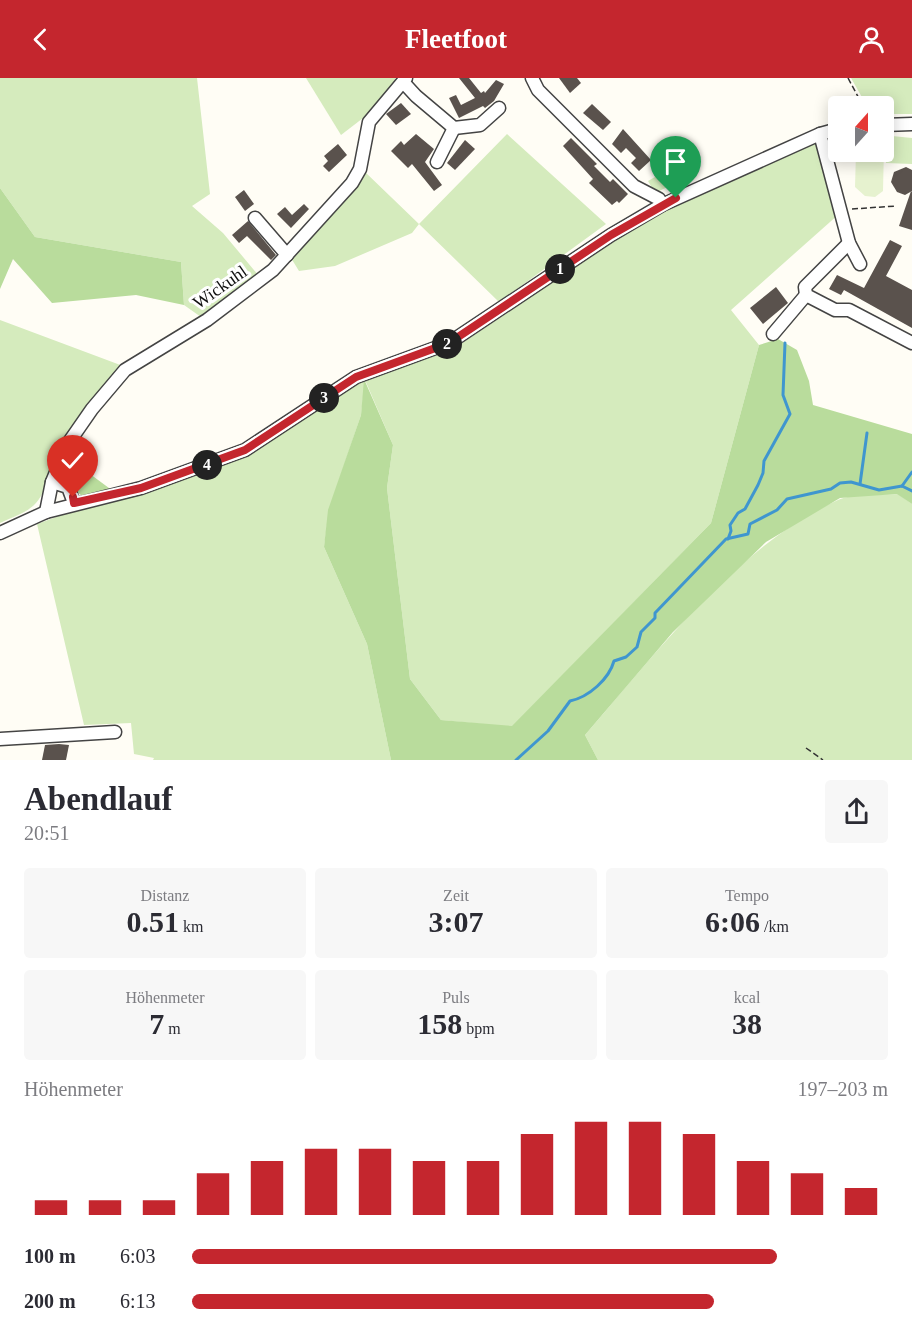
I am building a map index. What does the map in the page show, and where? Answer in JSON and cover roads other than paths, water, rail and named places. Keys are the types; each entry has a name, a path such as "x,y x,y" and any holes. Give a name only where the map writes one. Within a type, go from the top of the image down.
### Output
{"street":[{"path":"532,78 538,90 634,186 659,200 662,205"},
{"path":"404,80 454,128"},
{"name":"Wickuhl","path":"46,512 59,462 78,428 125,370 228,305 273,270 288,255 352,183 360,169 369,122 404,80"},
{"path":"454,128 480,125 499,108"},
{"path":"894,125 912,124"},
{"path":"437,162 454,128"},
{"path":"0,533 46,512 74,503 141,488 245,450 356,377 449,343 611,235 662,205 828,132"},
{"path":"820,134 849,243 860,264"},
{"path":"255,218 288,255"},
{"path":"773,334 806,295 805,286 849,243"},
{"path":"806,295 835,310 849,310 912,343"},
{"path":"52,482 68,487 74,503"},
{"path":"0,739 115,732"}],"waterway":[{"path":"728,539 731,531 730,525 738,513 745,509 758,485 763,473 764,461 790,414 783,395 785,343"},
{"path":"860,484 867,433"},
{"path":"902,486 912,472"},
{"path":"516,760 548,731 570,701 591,691 603,681 614,661 626,657 637,647 641,632 655,618 655,613 726,539 748,534 750,524 777,510 787,499 831,489 840,483 851,482 879,490 902,486 912,491"}]}
